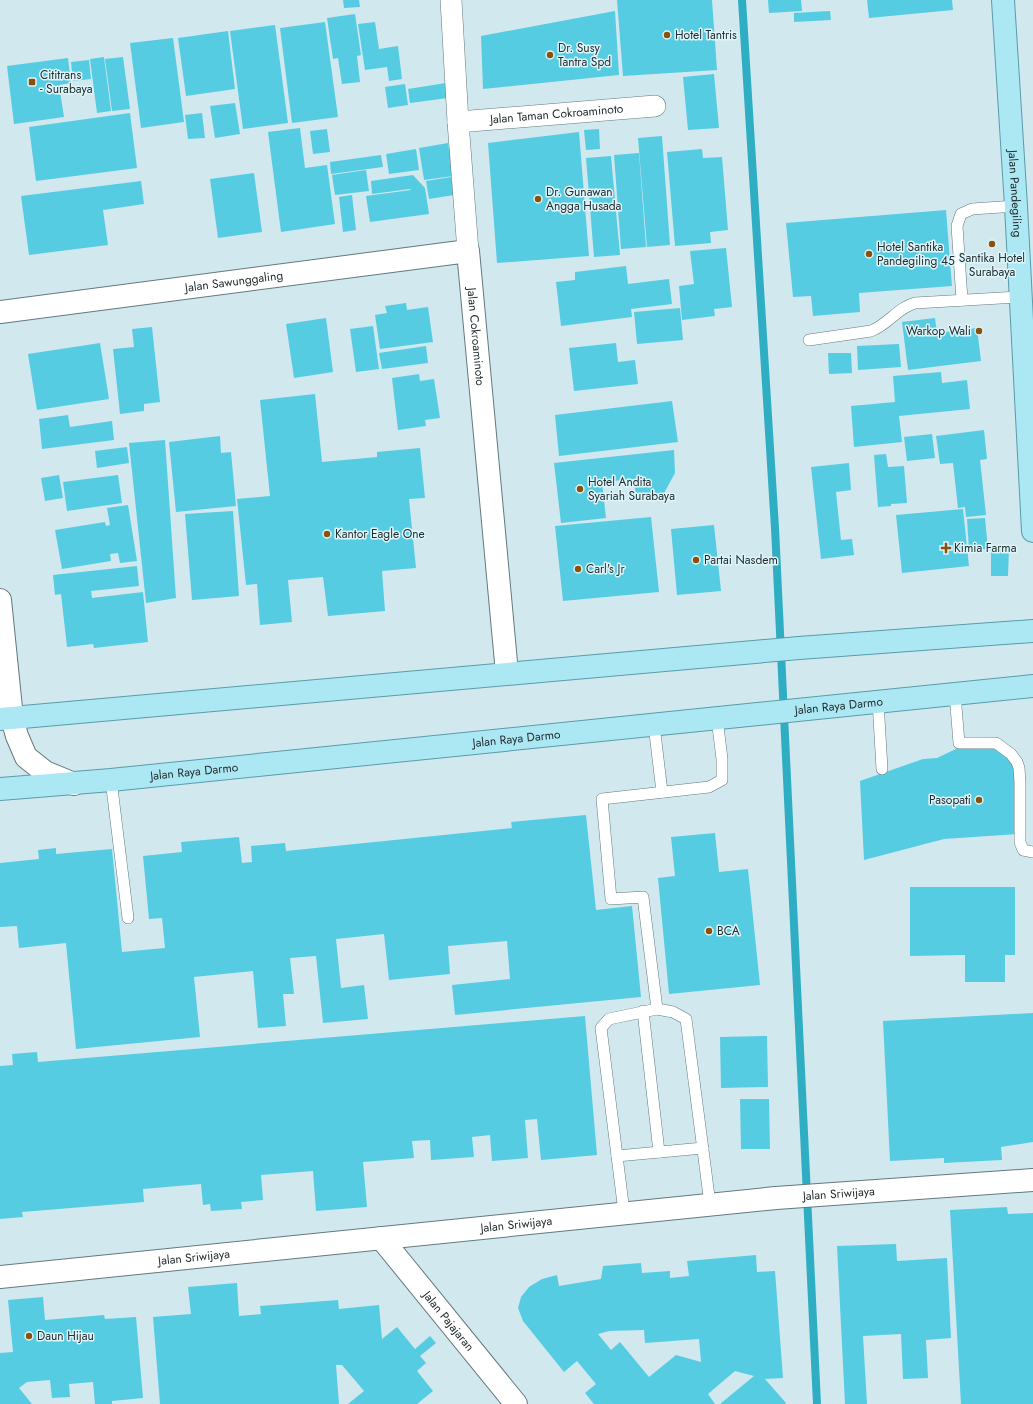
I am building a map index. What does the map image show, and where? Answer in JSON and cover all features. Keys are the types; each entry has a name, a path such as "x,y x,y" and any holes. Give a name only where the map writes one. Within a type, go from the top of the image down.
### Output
{"main road":[{"name":"Jalan Pandegiling","path":"1003,0 1016,206 1033,531"},
{"path":"6,719 507,673 799,648 1033,631"},
{"name":"Jalan Raya Darmo","path":"0,789 74,784 1033,686"}],"street":[{"name":"Jalan Cokroaminoto","path":"451,0 458,122 468,251 507,673"},
{"name":"Jalan Taman Cokroaminoto","path":"458,122 655,106"},
{"name":"Jalan Sawunggaling","path":"0,312 468,251"},
{"path":"0,600 6,719 17,736 26,757 45,772 74,784"},
{"name":"Jalan Sriwijaya","path":"0,1277 624,1212 776,1198 1033,1180"},
{"name":"Jalan Pajajaran","path":"381,1238 516,1404"}],"lane":[{"path":"962,300 957,226 961,214 972,209 1016,206"},
{"path":"809,340 871,331 885,324 902,308 915,303 1020,298"},
{"path":"955,694 959,743 996,743 1011,754 1019,768 1020,842 1023,850 1033,852"},
{"path":"878,701 882,769"},
{"path":"657,1009 642,897 611,900 602,799 708,787 722,780 722,759 717,718"},
{"path":"654,725 662,792"},
{"path":"111,780 128,918"},
{"path":"624,1212 601,1028 609,1018 657,1009 673,1012 686,1019 710,1204"},
{"path":"643,1011 659,1152"},
{"path":"617,1156 703,1148"}],"building":[{"path":"343,0 359,0 360,7 344,8"},
{"name":"Hotel Tantris","path":"617,0 712,0 717,70 623,76"},
{"path":"768,0 801,0 802,11 769,13"},
{"path":"867,0 952,0 953,10 869,18"},
{"name":"Dr. Susy Tantra Spd","path":"615,11 619,75 483,89 481,36"},
{"path":"830,11 831,20 794,22 794,13"},
{"path":"355,14 361,55 357,56 360,82 342,84 338,58 333,59 327,18"},
{"path":"325,22 338,117 292,123 280,28"},
{"path":"375,22 379,49 398,46 402,79 389,81 387,67 365,70 358,24"},
{"path":"275,25 288,123 243,129 230,31"},
{"path":"228,31 235,89 186,96 178,38"},
{"path":"173,38 184,122 141,128 130,43"},
{"path":"104,57 111,111 97,113 90,59"},
{"path":"123,57 130,109 112,111 105,59"},
{"path":"68,58 71,83 59,85 64,117 14,124 7,66"},
{"path":"89,60 91,79 73,81 71,62"},
{"path":"714,74 719,128 688,130 683,77"},
{"path":"446,83 448,98 410,103 408,89"},
{"path":"405,84 408,105 388,108 385,87"},
{"path":"235,103 240,134 215,138 210,106"},
{"path":"130,113 137,168 36,181 29,127"},
{"path":"202,113 205,138 188,139 185,115"},
{"path":"300,128 305,168 327,165 335,224 281,232 268,132"},
{"path":"327,129 330,152 313,154 310,131"},
{"path":"599,129 600,149 586,150 584,130"},
{"name":"Dr. Gunawan Angga Husada","path":"579,132 589,256 497,263 488,143"},
{"path":"662,136 670,245 647,247 638,138"},
{"path":"448,143 453,176 424,180 419,148"},
{"path":"416,149 419,170 389,174 386,154"},
{"path":"702,149 703,158 722,157 728,230 710,232 711,243 675,246 667,152"},
{"path":"639,153 646,247 621,249 614,155"},
{"path":"381,155 383,167 331,174 330,162"},
{"path":"611,156 620,255 594,257 586,158"},
{"path":"366,170 369,191 335,195 332,175"},
{"path":"254,173 262,232 218,238 210,179"},
{"path":"413,175 425,188 429,214 370,222 366,196 411,190 372,194 371,181"},
{"path":"451,177 454,195 429,199 426,181"},
{"path":"141,181 144,204 103,210 108,245 29,255 21,196"},
{"path":"352,195 356,230 343,232 339,197"},
{"name":"Hotel Santika Pandegiling 45","path":"946,210 952,286 859,293 860,312 813,316 811,296 793,297 786,223"},
{"path":"726,248 732,307 714,309 715,316 682,320 679,286 694,284 690,251"},
{"path":"626,266 628,284 669,279 672,304 631,309 632,317 561,326 556,282 575,280 575,272"},
{"path":"406,303 407,310 428,307 433,342 380,349 375,315 387,313 385,306"},
{"path":"680,308 683,340 637,344 634,312"},
{"path":"326,318 333,372 294,378 286,324"},
{"path":"935,318 937,333 977,328 981,361 908,370 902,322"},
{"path":"373,326 379,369 356,372 350,329"},
{"path":"152,327 160,402 144,404 144,411 120,414 113,349 134,347 132,329"},
{"path":"100,343 109,399 37,410 28,354"},
{"path":"616,343 618,362 635,360 638,384 574,391 569,348"},
{"path":"899,344 901,367 858,370 857,346"},
{"path":"426,346 428,363 382,369 379,353"},
{"path":"828,353 851,353 852,373 829,374"},
{"path":"941,372 942,383 967,380 970,409 899,416 902,442 854,447 851,406 895,402 893,376"},
{"path":"419,374 420,381 434,379 440,418 425,420 426,426 398,430 392,378"},
{"name":"Kantor Eagle One","path":"315,394 322,462 377,457 377,452 420,448 425,498 409,499 416,568 382,571 385,611 328,616 323,577 288,580 292,622 260,625 257,584 246,585 237,499 270,496 260,400"},
{"path":"672,401 678,442 559,456 555,415"},
{"path":"68,415 70,427 112,421 114,440 42,449 39,419"},
{"path":"984,430 987,459 980,460 986,515 966,517 965,507 958,508 953,463 940,464 936,436"},
{"path":"932,434 935,458 907,461 904,437"},
{"path":"220,436 221,453 231,452 236,506 176,512 169,442"},
{"path":"165,440 176,598 146,603 129,443"},
{"path":"127,447 129,463 97,468 95,451"},
{"name":"Hotel Andita Syariah Surabaya","path":"674,450 675,473 663,495 636,497 634,479 602,482 606,518 561,523 554,463"},
{"path":"886,454 888,467 904,466 907,503 878,507 874,455"},
{"path":"849,463 851,490 836,492 841,540 852,539 854,555 821,559 811,467"},
{"path":"59,475 63,498 45,501 41,478"},
{"path":"118,475 122,503 67,511 63,482"},
{"path":"128,505 137,561 120,563 118,553 110,554 111,561 62,569 55,530 105,522 106,526 110,525 107,508"},
{"path":"963,509 969,566 902,573 896,515"},
{"path":"233,511 239,596 192,600 185,514"},
{"path":"651,517 659,592 563,601 555,526"},
{"path":"985,518 988,549 969,550 967,519"},
{"name":"Partai Nasdem","path":"714,525 721,591 677,595 671,529"},
{"path":"991,547 1009,548 1008,576 991,576"},
{"path":"137,566 139,586 91,591 92,598 143,592 148,642 94,648 93,644 67,647 61,594 55,595 53,575"},
{"path":"993,746 1016,766 1019,834 944,839 864,860 860,781 923,759 937,758 960,747"},
{"path":"586,815 596,910 632,906 641,997 455,1015 452,985 510,979 507,941 448,946 450,974 389,980 384,934 336,939 341,988 364,985 368,1019 323,1023 316,956 290,958 294,994 283,994 286,1026 258,1028 253,971 194,977 200,1037 76,1049 66,943 19,948 17,926 0,927 0,863 39,859 38,850 56,848 56,854 112,849 122,952 165,948 162,918 149,919 143,856 182,852 181,842 239,837 242,863 252,862 251,846 285,843 286,851 512,828 511,822"},
{"name":"BCA","path":"715,833 719,872 748,869 760,985 669,994 658,878 675,876 671,837"},
{"path":"910,887 1015,887 1015,955 1005,955 1005,982 965,982 965,955 910,956"},
{"path":"1033,1013 1033,1142 1001,1147 1002,1160 944,1163 944,1158 890,1161 883,1021"},
{"path":"585,1016 597,1155 541,1160 537,1119 525,1120 528,1158 492,1161 490,1135 472,1137 474,1157 431,1160 430,1140 412,1141 414,1158 363,1162 367,1207 316,1211 313,1171 261,1175 263,1200 241,1202 242,1209 211,1211 210,1204 203,1205 201,1184 143,1189 144,1202 22,1212 23,1217 0,1219 0,1066 13,1065 12,1054 37,1052 38,1062"},
{"path":"767,1036 768,1087 721,1088 720,1037"},
{"path":"740,1099 769,1099 770,1149 741,1149"},
{"path":"1007,1207 1008,1214 1033,1213 1033,1404 961,1404 950,1210"},
{"path":"896,1244 897,1261 947,1258 951,1338 926,1340 928,1378 903,1379 901,1334 863,1336 867,1404 845,1404 837,1246"},
{"path":"756,1255 757,1272 775,1271 783,1378 765,1379 786,1403 785,1404 720,1404 754,1376 735,1371 708,1394 715,1404 594,1404 585,1393 596,1384 577,1361 564,1372 523,1321 518,1308 521,1297 529,1287 542,1279 557,1275 559,1286 601,1279 603,1266 641,1263 642,1273 670,1271 670,1278 689,1276 687,1261","holes":["644,1330 645,1343 699,1339 701,1362 676,1355 649,1377 620,1342 611,1350 598,1334 609,1331"]},
{"path":"237,1283 239,1316 261,1314 260,1306 338,1300 339,1309 379,1305 382,1339 397,1327 415,1349 430,1336 436,1343 420,1356 426,1363 417,1371 433,1391 417,1404 348,1404 364,1391 342,1365 336,1365 339,1404 160,1404 153,1317 191,1314 188,1287"},
{"path":"43,1297 45,1320 104,1315 105,1319 136,1317 143,1398 112,1401 112,1404 95,1404 93,1382 69,1384 70,1397 52,1398 50,1380 27,1382 19,1388 32,1404 0,1404 0,1353 13,1352 8,1300"}],"waterway":[{"path":"742,0 775,528 817,1404"}],"place":[{"name":"Hotel Tantris","path":"667,35"},
{"name":"Dr. Susy Tantra Spd","path":"550,55"},
{"name":"Cititrans - Surabaya","path":"32,82"},
{"name":"Dr. Gunawan Angga Husada","path":"538,199"},
{"name":"Santika Hotel Surabaya","path":"992,244"},
{"name":"Hotel Santika Pandegiling 45","path":"869,254"},
{"name":"Warkop Wali","path":"979,331"},
{"name":"Hotel Andita Syariah Surabaya","path":"580,489"},
{"name":"Kantor Eagle One","path":"327,534"},
{"name":"Kimia Farma","path":"946,548"},
{"name":"Partai Nasdem","path":"696,560"},
{"name":"Carl's Jr","path":"578,569"},
{"name":"Pasopati","path":"979,800"},
{"name":"BCA","path":"709,931"},
{"name":"Daun Hijau","path":"29,1336"}]}
